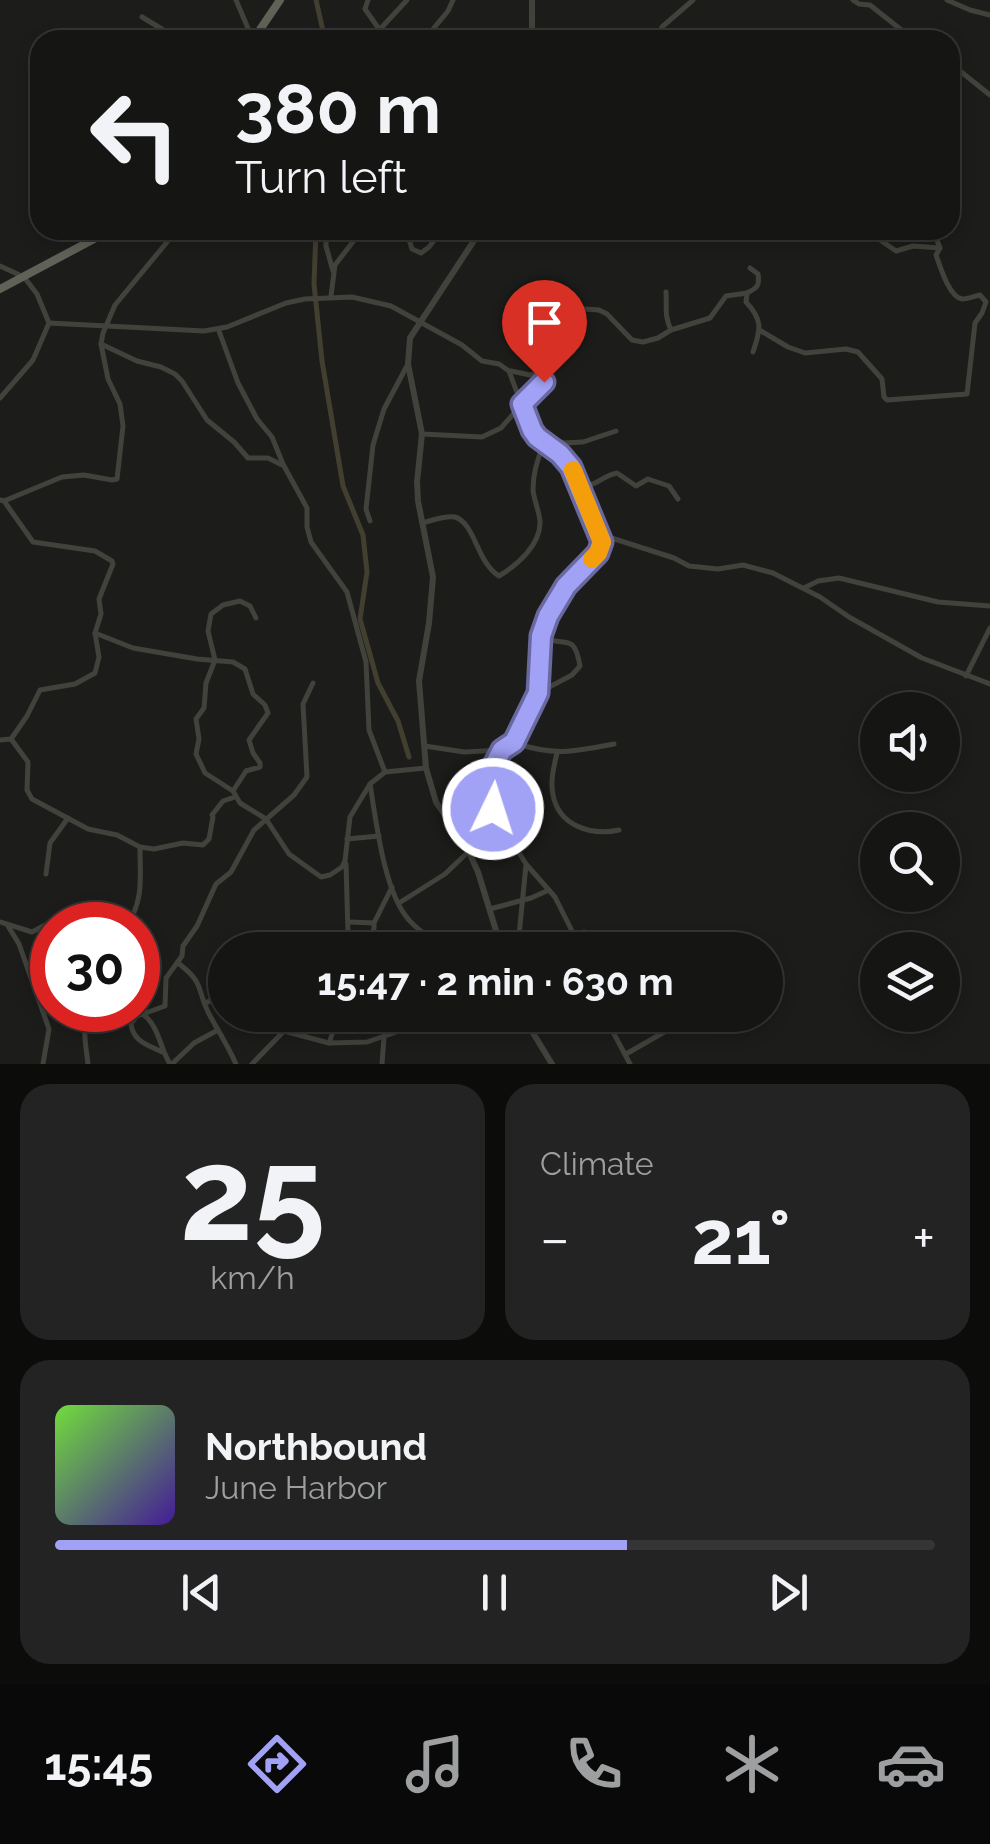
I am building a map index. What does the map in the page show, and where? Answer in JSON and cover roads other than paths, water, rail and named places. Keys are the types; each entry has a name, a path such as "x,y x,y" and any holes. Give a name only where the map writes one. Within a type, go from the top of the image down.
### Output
{"main road":[{"path":"260,30 280,0"},
{"path":"0,289 92,240"}],"street":[{"path":"236,0 249,30"},
{"path":"368,0 366,13 380,29 407,0"},
{"path":"432,30 454,0"},
{"path":"532,0 532,30"},
{"path":"660,30 693,0"},
{"path":"852,0 870,5 901,30"},
{"path":"947,0 990,15"},
{"path":"142,17 163,30"},
{"path":"960,71 990,95"},
{"path":"0,740 11,738 28,716 40,690 76,684 95,673 100,600 113,568 112,560 95,551 33,542 2,501 62,477 84,474 117,478 123,426 101,344 105,326 124,292 168,240"},
{"path":"326,240 334,272"},
{"path":"328,296 338,260 354,240"},
{"path":"409,240 416,252 429,247 433,240"},
{"path":"474,240 420,321 408,346 408,364 422,434 417,482 433,576 418,680 426,768 436,802 468,849 495,932"},
{"path":"880,240 896,251 913,246 940,248"},
{"path":"937,240 940,248"},
{"path":"760,331 805,353 846,348 858,352 882,380 887,400 967,394 975,323 986,302 980,296 962,299 955,295 936,255 940,248"},
{"path":"0,266 24,277 37,294 49,322 33,360 0,398"},
{"path":"422,434 490,435 508,422 552,370 562,352 568,326 585,309 607,314 626,335 643,342 706,320 726,296 756,288 758,274 750,268"},
{"path":"666,292 665,315 671,330"},
{"path":"747,292 746,302 756,314 760,331 753,352"},
{"path":"49,322 219,330 305,299 328,296 371,300 420,321 482,361 530,375 552,370"},
{"path":"219,330 238,383 256,418 272,437 307,508 306,527 311,542 350,600 366,662 369,730 385,772"},
{"path":"101,344 137,362 175,374 207,420 245,456 268,458 284,466"},
{"path":"370,521 366,509 373,445 384,410 408,364"},
{"path":"424,746 464,752 502,750 514,742 538,693 541,636 548,616 566,586 598,553 602,542 565,459 532,430 510,371"},
{"path":"537,437 583,442 616,430"},
{"path":"422,523 446,517 460,519 491,570 499,576 504,573 530,551 540,527 533,488 536,462 544,444"},
{"path":"580,486 591,486 617,473 636,486 648,479 669,486 678,499"},
{"path":"600,534 690,566 718,569 736,565 773,573 820,596 848,617 922,658 990,684"},
{"path":"804,588 839,578 938,602 990,606"},
{"path":"256,618 250,606 240,601 216,609 208,622 215,660 206,683 204,708 196,719 196,754 205,774 266,819 288,854 321,876 337,872 346,861"},
{"path":"966,676 990,628"},
{"path":"11,738 28,762 28,795 88,829 117,835 140,848 154,850 182,843 202,845 208,840 212,815 220,803 234,794 246,771 260,766 249,740 268,709 253,694 246,670 233,662 133,648 95,633"},
{"path":"538,693 572,675 580,666 574,646 541,636"},
{"path":"160,1008 165,1006 166,978 182,956 183,946 216,884 231,872 251,835 294,795 306,777 303,704 312,682"},
{"path":"514,742 557,753 614,744"},
{"path":"502,750 493,770 492,806 572,932"},
{"path":"557,753 553,797 566,818 578,827 597,832 619,830"},
{"path":"348,932 347,839 354,808 370,784 385,772 426,768"},
{"path":"370,784 392,887 410,922 423,932"},
{"path":"46,874 50,843 68,818"},
{"path":"399,903 445,874 468,849 502,826"},
{"path":"347,839 379,836"},
{"path":"139,902 140,848"},
{"path":"520,932 526,864"},
{"path":"372,932 392,887"},
{"path":"490,909 549,890"},
{"path":"0,922 30,932"},
{"path":"349,922 374,922"},
{"path":"8,926 19,944 49,1030 43,1064"},
{"path":"178,963 196,978 208,1010"},
{"path":"84,1032 88,1064"},
{"path":"132,1032 162,1052"},
{"path":"156,1032 162,1052 171,1064 194,1043 214,1032"},
{"path":"219,1032 236,1064"},
{"path":"252,1064 283,1032"},
{"path":"288,1032 330,1043 367,1042 398,1032"},
{"path":"330,1043 334,1032"},
{"path":"532,1032 552,1064"},
{"path":"613,1032 630,1064"},
{"path":"626,1054 664,1032"},
{"path":"382,1064 384,1037"}],"waterway":[{"path":"316,0 323,30"},
{"path":"316,240 314,284 322,361 343,486 363,535 367,572 360,619 378,683 398,721 409,757"}]}
